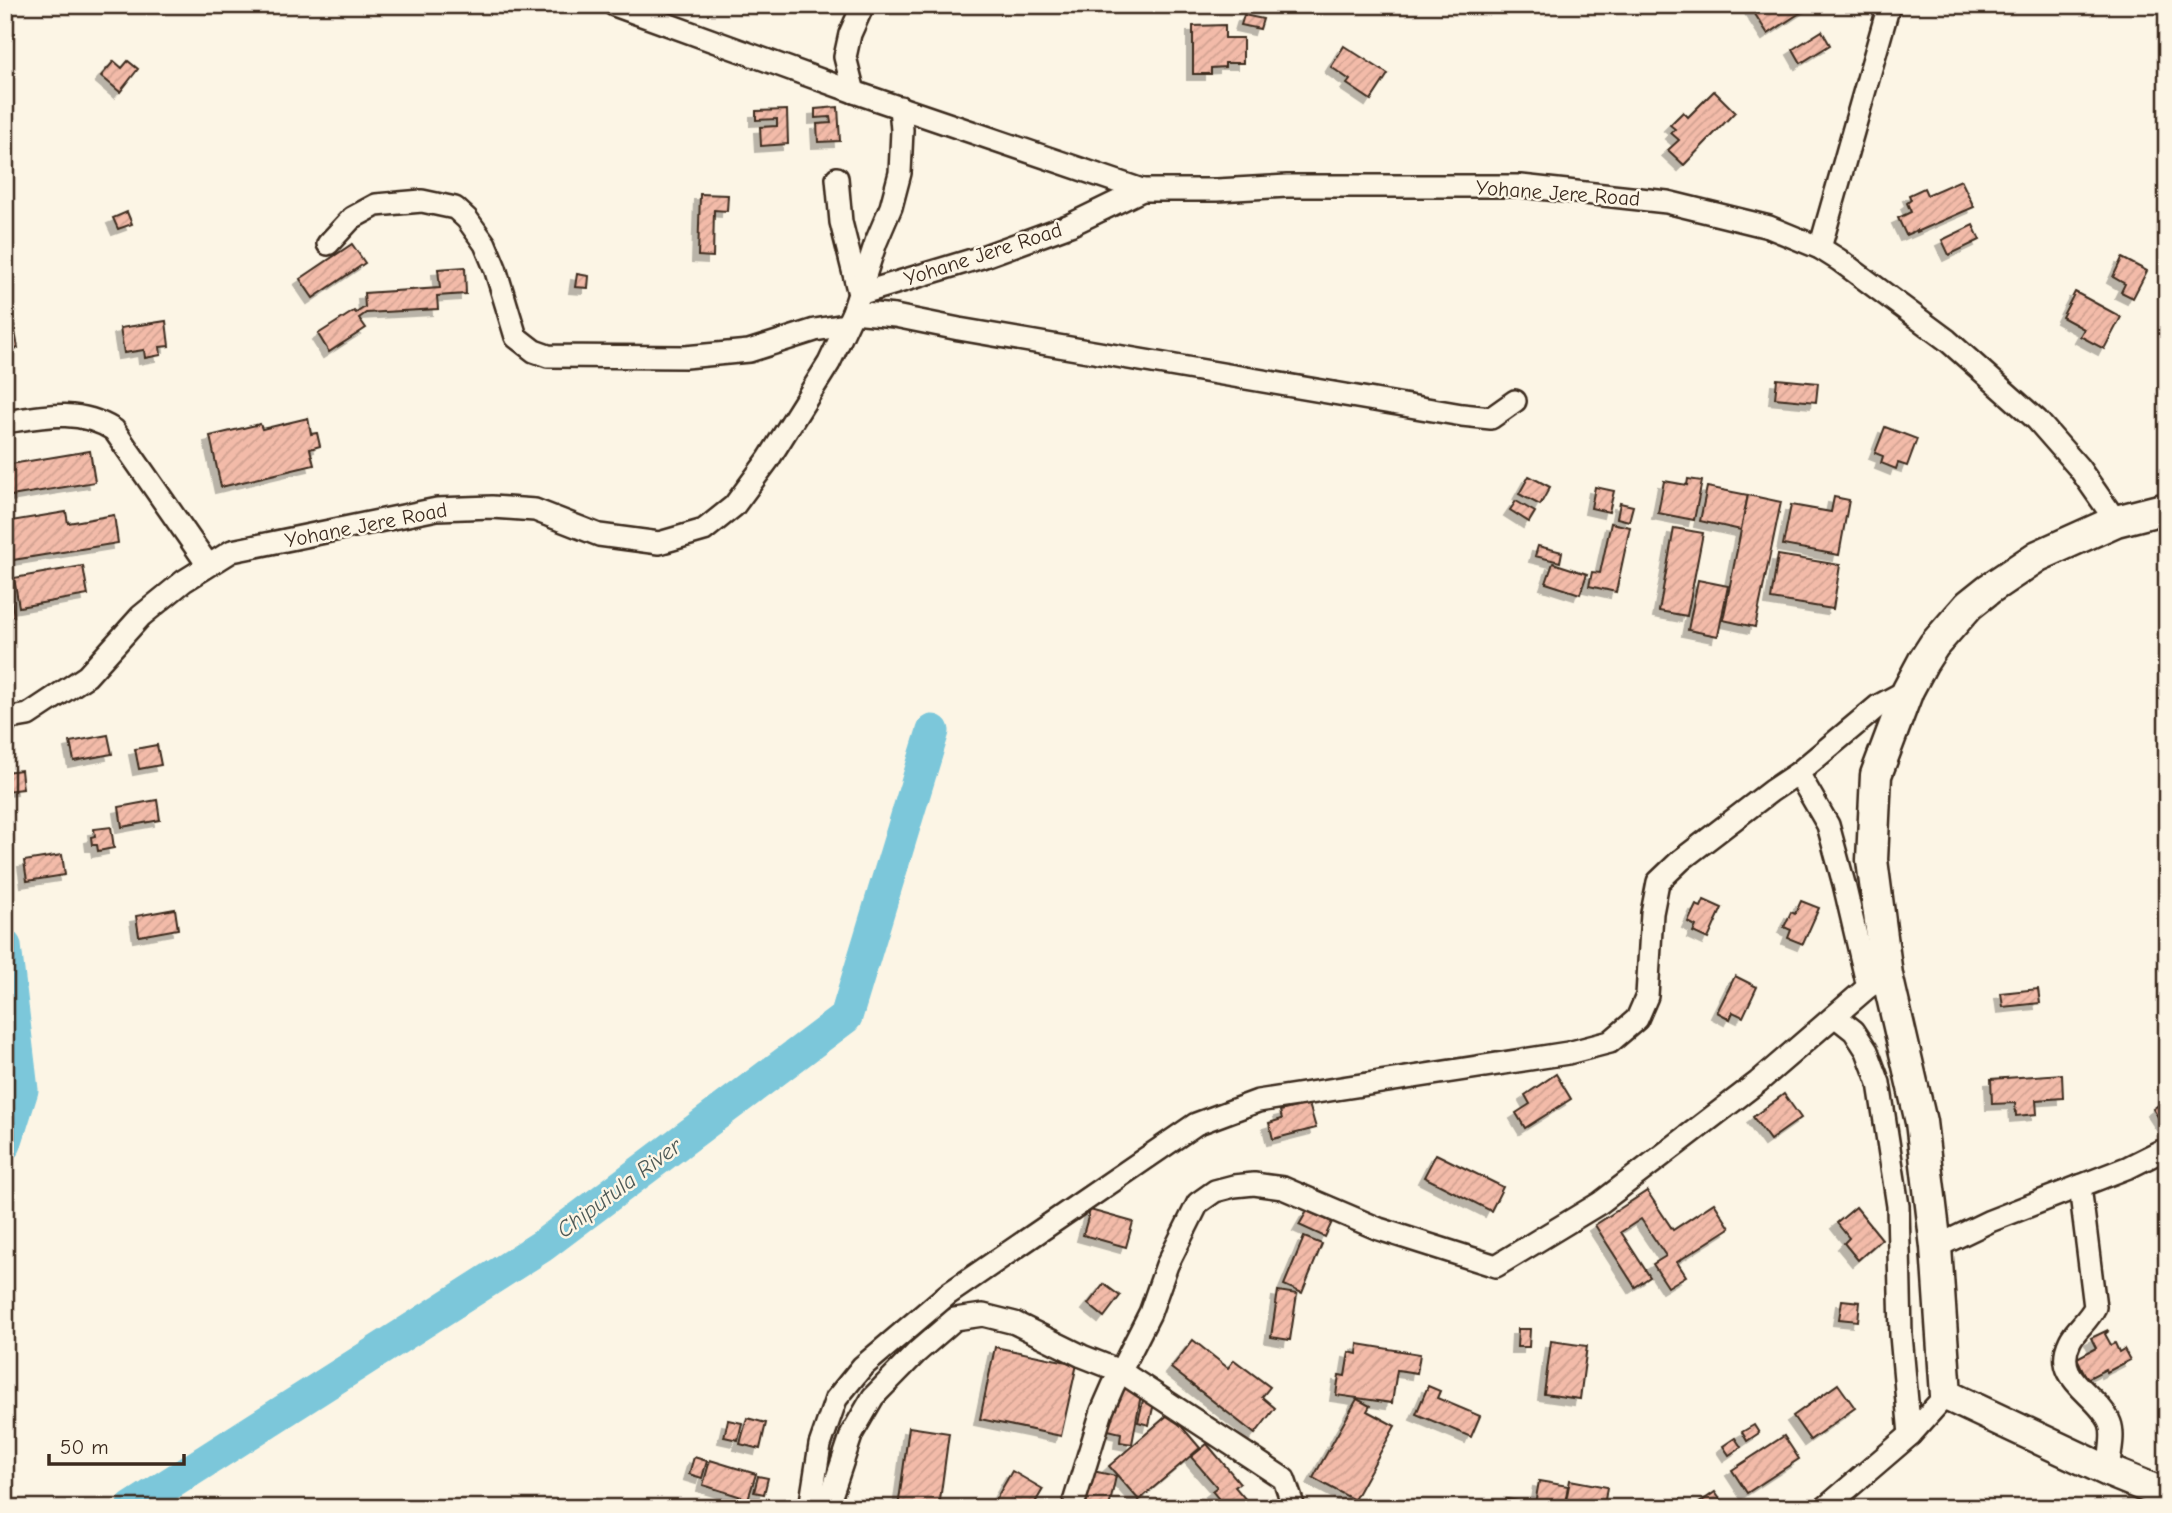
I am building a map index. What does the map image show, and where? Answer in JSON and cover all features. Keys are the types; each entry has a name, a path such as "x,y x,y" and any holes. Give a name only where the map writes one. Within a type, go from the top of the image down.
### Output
{"street":[{"path":"614,5 854,92 1142,190"},
{"path":"854,92 845,57 850,34 863,5"},
{"path":"1820,248 1889,5"},
{"name":"Yohane Jere Road","path":"5,719 27,715 87,676 141,616 184,581 232,551 437,509 492,507 536,510 599,535 659,543 704,530 734,506 768,460 829,363 891,207 900,173 900,107"},
{"path":"837,178 852,310"},
{"name":"Yohane Jere Road","path":"852,310 982,257 1070,225 1142,190 1287,186 1521,186 1667,202 1769,227 1820,248 1929,326 2015,400 2065,451 2116,522"},
{"path":"328,244 352,218 376,205 422,201 455,208 467,219 485,244 516,337 534,351 548,356 685,356 750,351 815,330 852,310 1462,415 1490,418 1515,401"},
{"path":"5,422 74,415 98,420 114,430 208,565"},
{"path":"1878,981 1872,860 1876,775 1908,690 1934,645 1969,605 2038,556 2116,522 2167,508"},
{"path":"810,1508 820,1446 836,1399 862,1367 948,1294 1196,1124 1258,1101 1568,1053 1610,1042 1637,1019 1647,996 1652,913 1658,882 1681,860 1798,773 1878,706 1908,690"},
{"path":"1798,773 1828,825 1844,884 1878,981 1921,1122 1936,1247 1946,1395 1910,1435 1825,1508"},
{"path":"1075,1499 1102,1411 1150,1314 1167,1265 1198,1203 1215,1191 1254,1184 1283,1188 1379,1229 1496,1266 1600,1203 1758,1082 1878,981"},
{"path":"1835,1016 1854,1031 1867,1051 1879,1083 1898,1206 1901,1335 1910,1435"},
{"path":"1936,1247 2159,1152"},
{"path":"2080,1186 2095,1307 2089,1319 2070,1340 2066,1356 2067,1370 2078,1387 2108,1419 2112,1429 2108,1471"},
{"path":"827,1508 852,1433 873,1397 917,1352 955,1319 983,1315 1015,1323 1082,1356 1120,1371 1283,1479 1294,1508"},
{"path":"1946,1395 2108,1471 2167,1495"}],"building":[{"path":"1749,5 1812,5 1768,34"},
{"path":"1244,15 1263,19 1260,29 1241,25"},
{"path":"1225,25 1225,38 1243,38 1243,63 1225,63 1225,67 1211,68 1211,74 1193,74 1193,26"},
{"path":"1822,31 1830,45 1801,63 1793,49"},
{"path":"1344,46 1388,74 1371,100 1347,84 1350,80 1331,67"},
{"path":"114,61 122,68 128,61 138,69 120,92 101,76"},
{"path":"1714,91 1735,112 1684,165 1668,150 1679,140 1671,133 1675,129 1670,125 1683,112 1688,117"},
{"path":"838,107 840,141 818,142 817,124 831,123 830,117 815,118 815,109"},
{"path":"787,110 788,144 761,146 760,127 777,126 777,119 756,120 756,111"},
{"path":"1961,180 1974,207 1906,235 1898,218 1911,212 1907,203 1911,200 1909,195 1924,188 1927,195"},
{"path":"700,194 728,195 727,211 714,210 713,257 698,256"},
{"path":"127,212 132,224 118,229 113,218"},
{"path":"1973,225 1980,240 1949,255 1942,240"},
{"path":"352,244 365,263 313,298 300,279"},
{"path":"2122,258 2147,271 2133,298 2121,292 2125,284 2113,277"},
{"path":"465,267 466,294 437,296 438,309 366,313 359,318 366,328 329,352 318,334 365,307 364,293 440,288 438,269"},
{"path":"577,274 589,276 588,288 575,287"},
{"path":"5,286 18,348 5,351"},
{"path":"2075,292 2121,317 2104,349 2080,336 2084,329 2062,317"},
{"path":"166,321 169,346 160,347 161,355 145,358 144,350 124,353 120,328"},
{"path":"1777,379 1818,383 1816,402 1775,398"},
{"path":"308,418 311,434 317,433 320,446 310,449 314,465 221,487 210,436 260,424 262,429"},
{"path":"1885,427 1917,439 1907,466 1898,463 1896,469 1881,463 1883,456 1875,453"},
{"path":"90,451 95,482 5,497 5,465"},
{"path":"1529,476 1550,487 1540,505 1519,494"},
{"path":"1688,479 1702,481 1694,520 1658,513 1664,481 1687,485"},
{"path":"1595,487 1614,491 1609,512 1591,508"},
{"path":"1707,487 1748,495 1741,530 1700,521"},
{"path":"1748,495 1781,502 1755,627 1723,620"},
{"path":"1834,497 1849,500 1839,555 1783,545 1791,505 1831,512"},
{"path":"1516,501 1535,512 1529,522 1510,510"},
{"path":"1620,503 1633,506 1629,521 1617,518"},
{"path":"66,512 68,523 114,515 118,543 13,560 9,536 5,536 5,522"},
{"path":"1611,523 1630,527 1616,592 1589,586 1592,572 1600,573"},
{"path":"1674,528 1703,533 1687,616 1659,611"},
{"path":"1538,546 1562,552 1560,562 1535,556"},
{"path":"1778,555 1840,565 1833,609 1771,599"},
{"path":"5,559 14,616 5,617"},
{"path":"1553,563 1587,574 1580,594 1546,583"},
{"path":"83,566 88,595 19,607 14,578"},
{"path":"1698,580 1728,586 1718,636 1688,630"},
{"path":"108,735 112,754 74,761 70,742"},
{"path":"157,745 161,765 139,769 135,749"},
{"path":"21,770 23,789 5,791 5,772"},
{"path":"157,800 160,820 122,827 119,807"},
{"path":"111,827 114,848 98,851 97,845 92,845 94,829"},
{"path":"62,855 65,875 27,881 24,861"},
{"path":"1704,900 1722,908 1708,939 1693,932 1696,926 1688,922 1696,905 1701,907"},
{"path":"1801,901 1819,908 1803,944 1788,938 1791,930 1784,927 1791,912 1795,914"},
{"path":"175,909 178,929 139,936 136,916"},
{"path":"1735,976 1757,987 1743,1017 1733,1012 1730,1019 1717,1012"},
{"path":"2038,989 2040,1003 2003,1007 2001,993"},
{"path":"1556,1074 1571,1099 1525,1128 1516,1113 1530,1104 1525,1095"},
{"path":"2062,1074 2063,1098 2036,1100 2037,1114 2016,1116 2015,1103 1992,1104 1991,1079"},
{"path":"1784,1094 1801,1118 1770,1140 1753,1117"},
{"path":"2167,1099 2167,1124 2164,1126 2153,1109"},
{"path":"1309,1104 1316,1128 1273,1139 1269,1123 1282,1119 1280,1111"},
{"path":"1436,1154 1503,1187 1491,1211 1424,1177"},
{"path":"1647,1191 1673,1230 1714,1203 1730,1228 1677,1262 1686,1276 1668,1287 1653,1264 1666,1256 1641,1219 1621,1232 1650,1277 1635,1287 1595,1225"},
{"path":"1856,1207 1882,1239 1858,1260 1844,1243 1849,1238 1837,1223"},
{"path":"1090,1210 1133,1222 1126,1247 1083,1235"},
{"path":"1307,1211 1332,1222 1325,1237 1299,1225"},
{"path":"1304,1237 1322,1244 1302,1293 1284,1285"},
{"path":"1104,1284 1120,1296 1104,1317 1088,1304"},
{"path":"1278,1291 1297,1294 1290,1340 1271,1337"},
{"path":"1842,1300 1860,1302 1858,1321 1839,1319"},
{"path":"1518,1329 1530,1329 1529,1347 1517,1347"},
{"path":"2108,1330 2105,1334 2111,1345 2115,1343 2119,1352 2124,1349 2130,1360 2087,1379 2077,1358 2096,1348 2091,1338"},
{"path":"1193,1340 1228,1368 1234,1360 1270,1387 1262,1397 1275,1408 1255,1434 1171,1368"},
{"path":"1551,1341 1587,1346 1580,1399 1544,1394"},
{"path":"1358,1344 1420,1354 1417,1373 1397,1370 1392,1403 1336,1395 1339,1375 1345,1376 1349,1352 1357,1354"},
{"path":"995,1347 1077,1364 1061,1436 980,1419"},
{"path":"1116,1384 1142,1389 1132,1444 1120,1442 1121,1433 1108,1430"},
{"path":"1838,1384 1855,1408 1810,1440 1793,1416"},
{"path":"1428,1386 1440,1391 1437,1398 1480,1416 1471,1437 1416,1414"},
{"path":"1144,1396 1155,1399 1149,1425 1138,1422"},
{"path":"1357,1399 1370,1406 1367,1411 1395,1426 1354,1500 1313,1478"},
{"path":"1170,1413 1200,1448 1139,1500 1109,1466"},
{"path":"747,1418 766,1423 760,1449 740,1444"},
{"path":"728,1420 742,1423 738,1440 724,1437"},
{"path":"1754,1425 1759,1433 1747,1441 1742,1432"},
{"path":"909,1427 949,1433 939,1508 898,1508"},
{"path":"1784,1436 1799,1459 1747,1493 1732,1470"},
{"path":"1735,1438 1741,1447 1729,1455 1723,1446"},
{"path":"1207,1444 1240,1483 1235,1487 1253,1508 1218,1508 1223,1504 1212,1491 1217,1487 1191,1457"},
{"path":"694,1457 707,1461 702,1478 689,1474"},
{"path":"710,1460 756,1474 748,1499 703,1485"},
{"path":"1012,1471 1043,1489 1032,1508 992,1506"},
{"path":"1093,1471 1116,1476 1109,1508 1085,1508"},
{"path":"758,1476 768,1478 764,1494 754,1492"},
{"path":"1570,1480 1607,1487 1604,1507 1566,1501"},
{"path":"1539,1481 1568,1486 1564,1508 1506,1508 1507,1499 1535,1504"},
{"path":"1715,1492 1726,1508 1692,1508"}],"waterway":[{"name":"Chiputula River","path":"132,1508 542,1246 846,1017 933,731"},
{"name":"Chiputula River","path":"5,946 22,1090 5,1144"}]}
